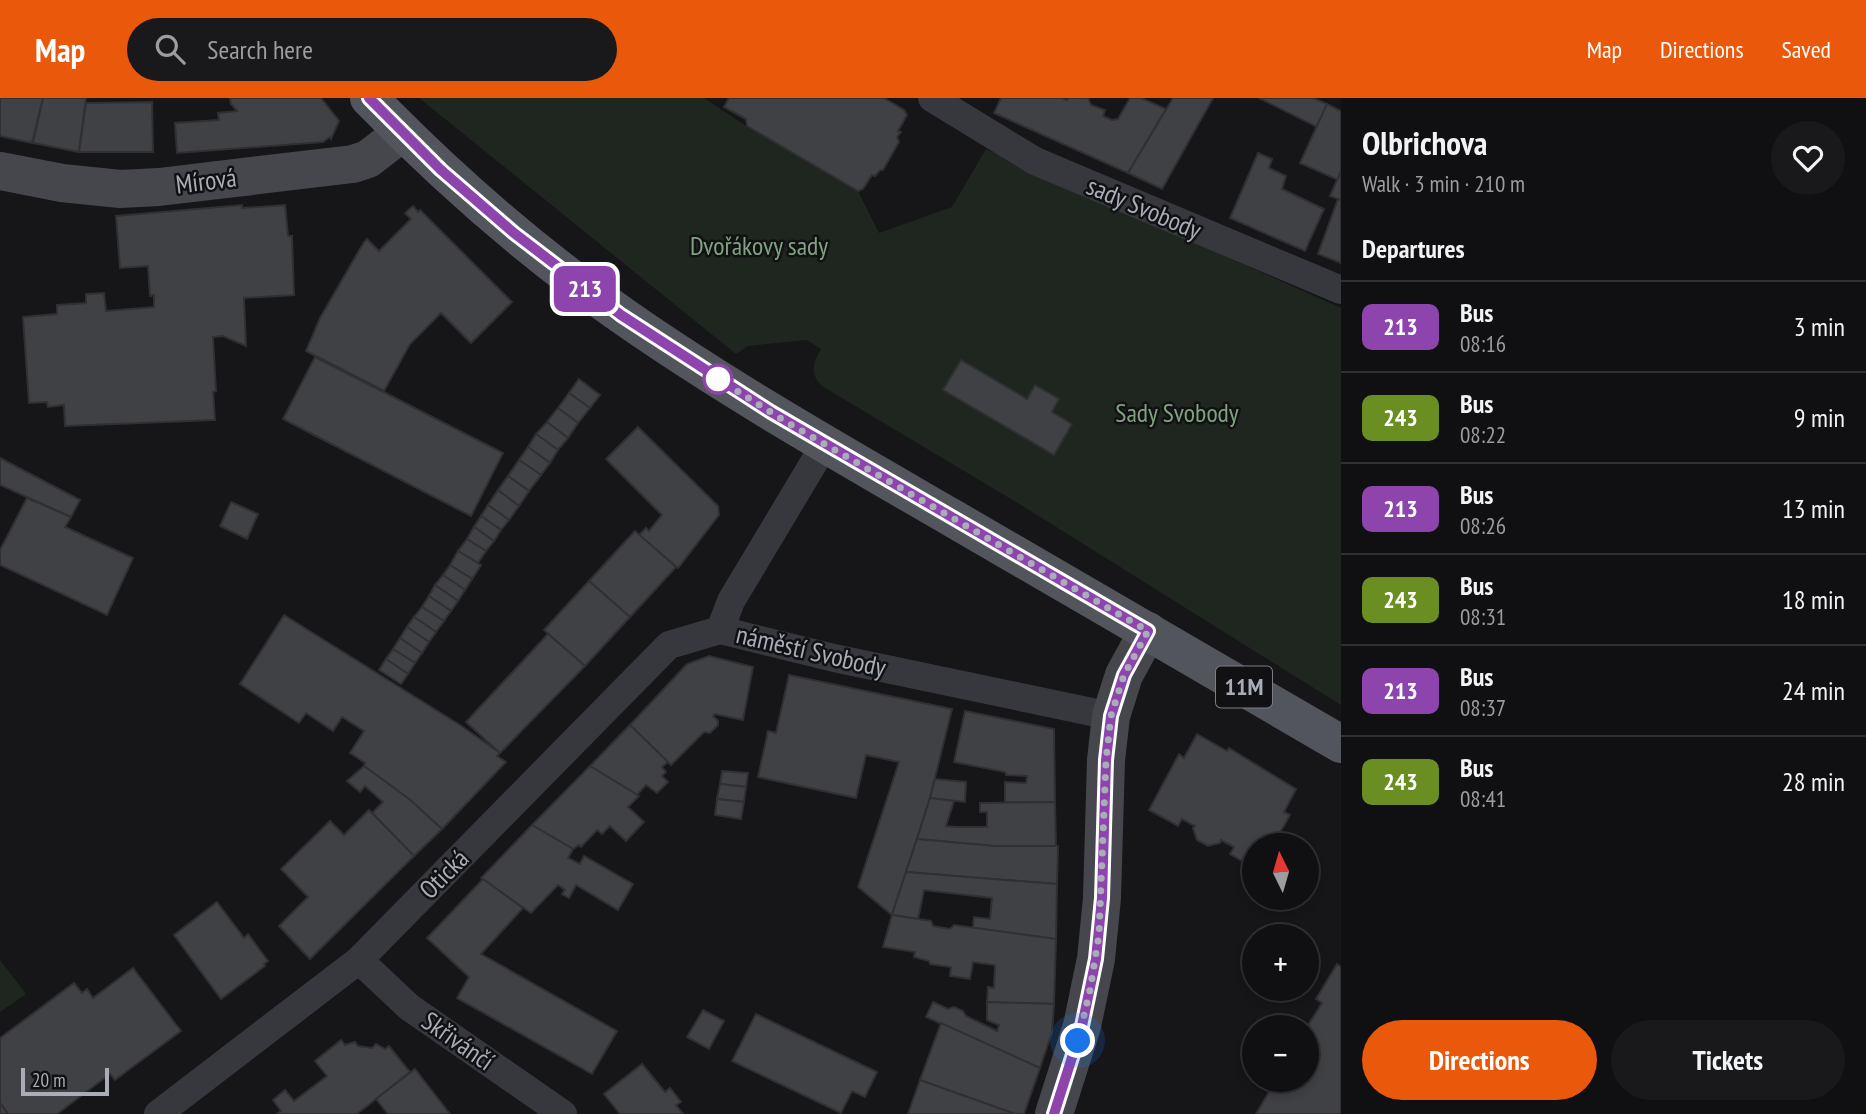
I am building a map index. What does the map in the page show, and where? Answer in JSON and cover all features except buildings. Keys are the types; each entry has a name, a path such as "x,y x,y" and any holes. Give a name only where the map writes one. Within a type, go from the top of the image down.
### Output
{"main road":[{"path":"369,98 403,132"},
{"name":"Mírová","path":"0,171 62,183 120,189 159,187 353,164 368,159 403,132"},
{"name":"11M","path":"403,132 441,170 568,276 674,351 783,420 1341,744"},
{"path":"1054,1114 1082,1026 1096,959 1102,898 1106,760 1111,716 1124,675 1148,631"}],"street":[{"name":"sady Svobody","path":"949,103 1035,161 1341,290"},
{"name":"náměstí Svobody","path":"825,444 731,601 720,630 834,658 1111,716"},
{"name":"Otická","path":"158,1114 359,960 669,645 720,630"},
{"name":"Skřivánčí","path":"359,960 410,1007 563,1114"}],"green space":[{"name":"Sady Svobody","path":"419,98 704,98 749,128 858,191 879,233 952,207 986,149 1341,308 1341,705 1021,505 822,386 814,372 821,349 807,340 748,346 736,354"},
{"path":"0,960 26,994 0,1012"}],"bus line":[{"name":"213","path":"369,98 441,170 514,233 621,315 771,412 1148,631 1124,675 1111,716 1106,760 1102,898 1096,959 1082,1026 1054,1114"}],"route":[{"path":"718,379 712,375 783,420 1148,631 1124,675 1111,716 1106,760 1099,935 1078,1041"}],"park label":[{"name":"Dvořákovy sady","path":"759,246"}]}
